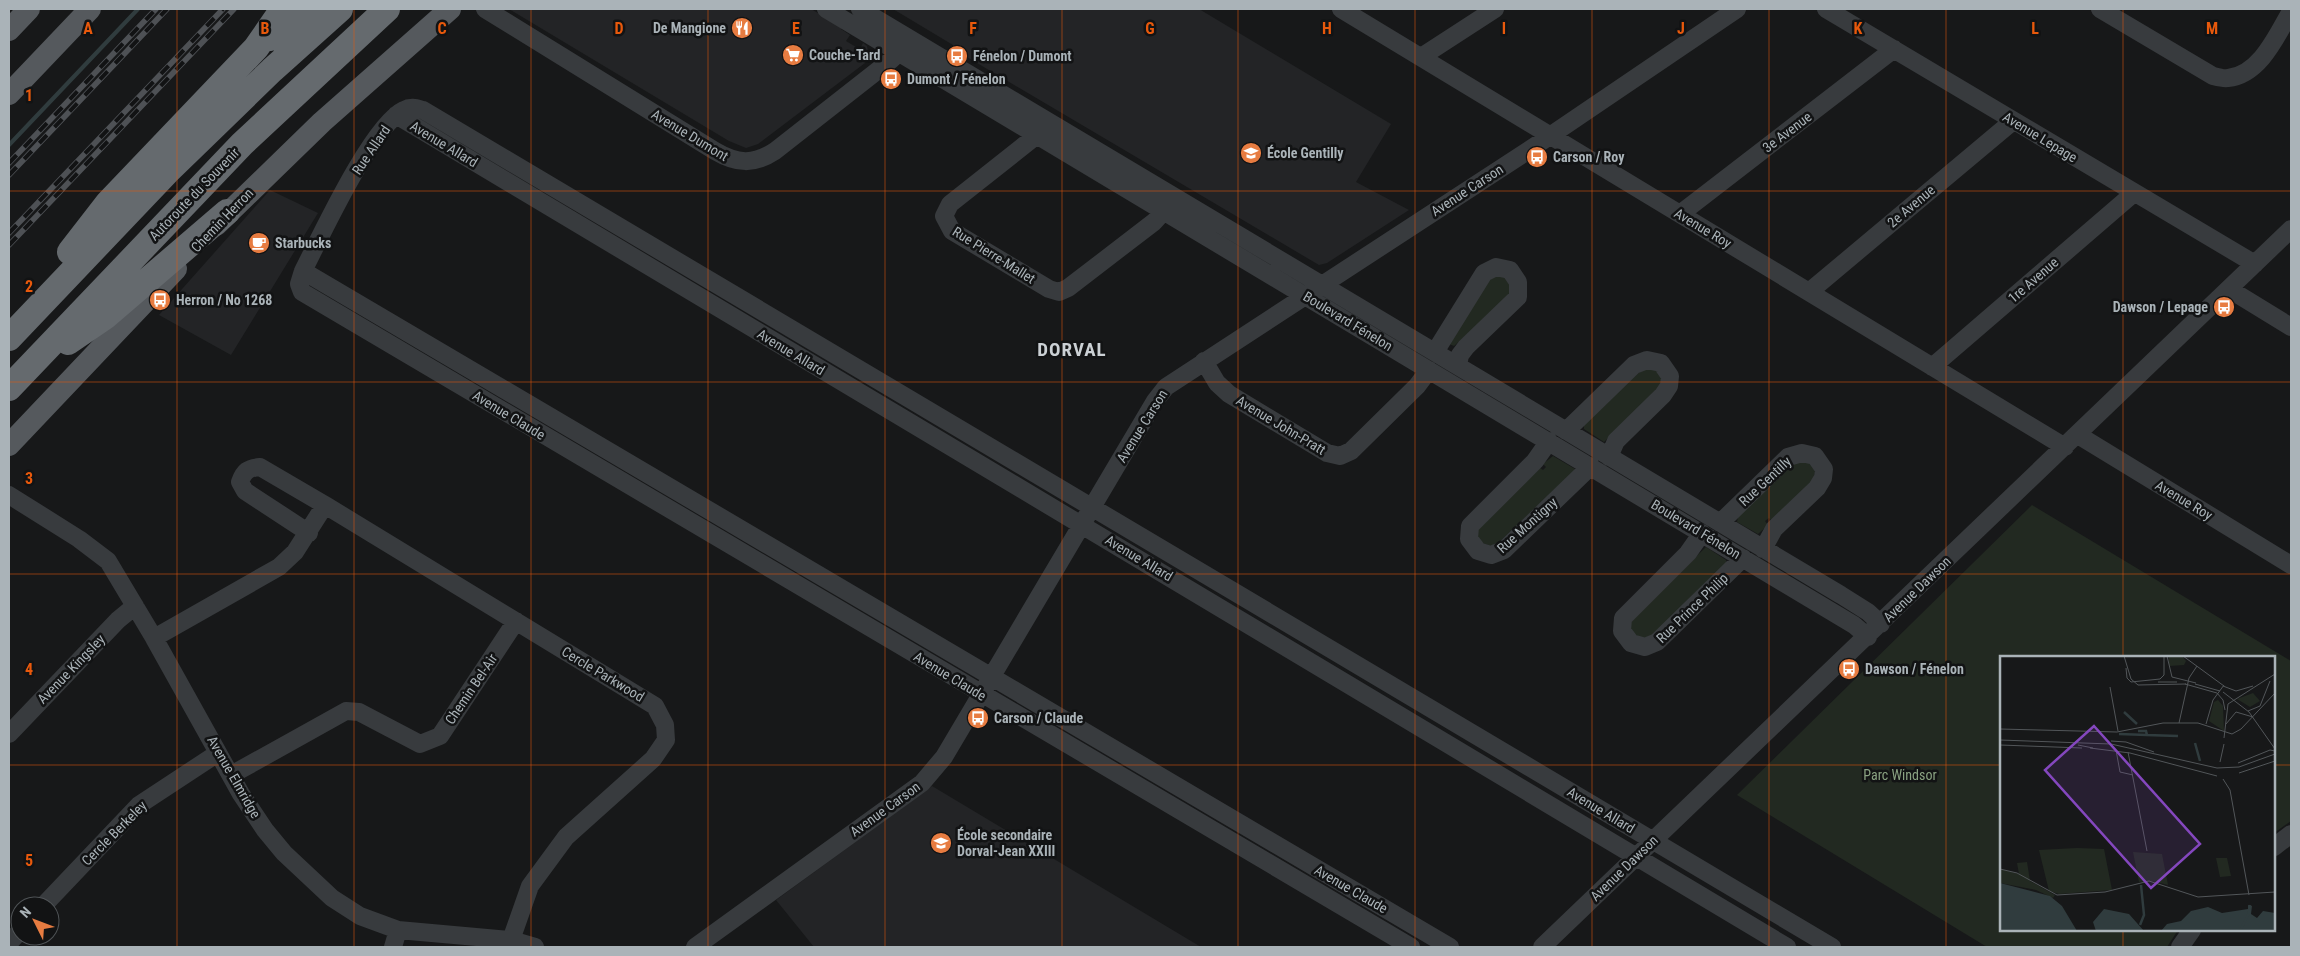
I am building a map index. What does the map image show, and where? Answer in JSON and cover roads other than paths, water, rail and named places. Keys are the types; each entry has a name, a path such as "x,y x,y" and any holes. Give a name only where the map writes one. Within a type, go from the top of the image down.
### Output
{"highway":[{"path":"9,332 108,203 256,48 283,9"},
{"path":"256,48 288,27 308,9"},
{"path":"9,338 167,172 272,70 340,9"},
{"name":"Autoroute du Souvenir","path":"16,381 222,165 304,85 387,9"},
{"path":"16,381 106,316 227,212"}],"main road":[{"path":"9,30 29,9"},
{"path":"9,94 90,9"},
{"name":"Chemin Herron","path":"9,445 133,315 227,212 322,122 450,9"}],"street":[{"name":"Avenue Dumont","path":"485,9 715,151 732,160 744,162 759,160 775,151 899,53 910,39"},
{"name":"Boulevard Fénelon","path":"826,9 1591,466 1854,625 1868,636"},
{"name":"Boulevard Fénelon","path":"860,9 1868,612 1881,624"},
{"name":"Avenue Roy","path":"1341,9 1932,367 2071,441 2291,565"},
{"path":"1421,57 1495,9"},
{"name":"Avenue Carson","path":"695,947 922,783 944,757 1158,396 1175,379 1550,136 1737,9"},
{"name":"Avenue Lepage","path":"1826,9 2255,264"},
{"path":"2100,9 2213,76 2228,78 2241,74 2259,62 2291,11"},
{"name":"3e Avenue","path":"1680,214 1894,50"},
{"name":"Avenue Allard","path":"396,115 410,108 423,110 1832,947"},
{"name":"Rue Allard","path":"303,271 347,186 381,131 396,115"},
{"name":"Avenue Allard","path":"396,115 1787,947"},
{"name":"2e Avenue","path":"1809,292 2013,120"},
{"name":"Rue Pierre-Mallet","path":"1052,123 947,208 945,220 952,230 1049,289 1059,292 1068,288 1154,222 1164,210"},
{"name":"1re Avenue","path":"1932,367 2134,193"},
{"name":"Avenue Dawson","path":"1542,947 2291,229"},
{"path":"636,259 646,242"},
{"path":"1435,352 1482,276 1496,267 1510,270 1518,282 1518,297 1466,347 1460,355 1458,366"},
{"name":"Avenue Claude","path":"1411,947 981,695 302,292 299,284 303,271 1450,947"},
{"path":"2229,290 2291,327"},
{"path":"1566,431 1634,365 1647,360 1661,363 1668,371 1671,381 1669,386 1663,395 1616,441 1609,457"},
{"name":"Avenue John-Pratt","path":"1204,361 1217,383 1229,394 1316,447 1327,453 1340,456 1351,451 1417,386 1429,370"},
{"path":"850,387 860,370"},
{"name":"Rue Montigny","path":"1549,441 1534,461 1470,526 1469,539 1478,551 1491,555 1504,550 1591,466"},
{"name":"Rue Gentilly","path":"1720,524 1792,455 1807,452 1815,456 1824,469 1823,478 1817,488 1774,529 1763,549"},
{"name":"Cercle Parkwood","path":"309,533 245,490 240,482 243,474 250,468 260,467 325,505 656,706 666,724 666,740 653,759 566,837 530,886 511,940"},
{"name":"Avenue Elmridge","path":"9,495 100,553 114,569 241,794 284,852 332,898 395,939 511,940 535,947"},
{"path":"154,638 279,567 296,552 325,505"},
{"path":"736,549 746,533"},
{"name":"Rue Prince Philip","path":"1702,533 1688,553 1623,618 1622,631 1632,643 1645,648 1657,642 1743,558"},
{"name":"Avenue Kingsley","path":"9,734 118,620 135,606"},
{"name":"Chemin Bel-Air","path":"231,775 346,711 359,712 420,744 440,736 516,621"},
{"path":"1360,692 1371,673"},
{"name":"Cercle Berkeley","path":"52,896 138,805 218,753"},
{"path":"1242,848 1252,831"},
{"path":"2275,846 2291,834"},
{"path":"2180,947 2191,931"}],"waterway":[{"path":"9,145 138,9"}],"railway":[{"path":"9,163 156,9"},
{"path":"9,175 167,9"},
{"path":"9,233 223,9"},
{"path":"9,245 234,9"}],"place":[{"name":"De Mangione","path":"742,28"},
{"name":"Couche-Tard","path":"793,55"},
{"name":"Fénelon / Dumont","path":"957,56"},
{"name":"Dumont / Fénelon","path":"891,79"},
{"name":"École Gentilly","path":"1251,153"},
{"name":"Carson / Roy","path":"1537,157"},
{"name":"Starbucks","path":"259,243"},
{"name":"Herron / No 1268","path":"160,300"},
{"name":"Dawson / Lepage","path":"2224,307"},
{"name":"Dawson / Fénelon","path":"1849,669"},
{"name":"Carson / Claude","path":"978,718"},
{"name":"École secondaire Dorval-Jean XXIII","path":"941,843"}],"district":[{"name":"DORVAL","path":"1072,349"}],"park label":[{"name":"Parc Windsor","path":"1900,775"}]}
